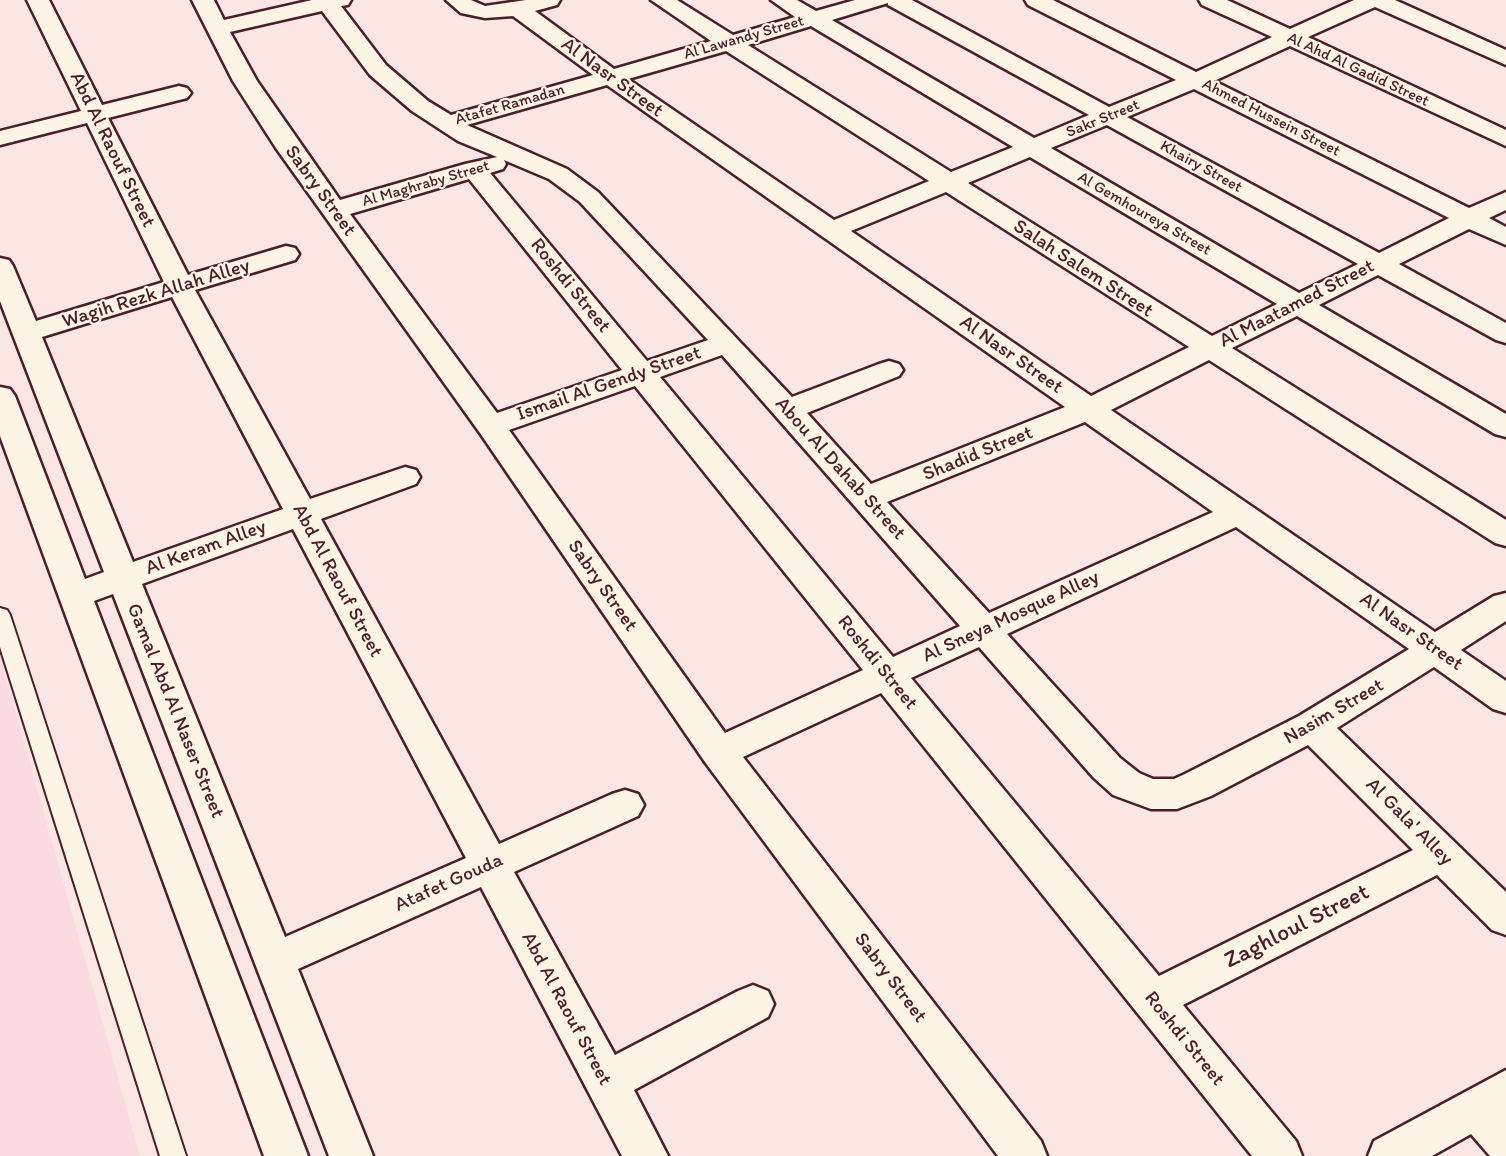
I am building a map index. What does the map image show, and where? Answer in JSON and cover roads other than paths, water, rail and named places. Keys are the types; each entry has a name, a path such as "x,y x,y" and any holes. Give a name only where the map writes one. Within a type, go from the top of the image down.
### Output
{"street":[{"name":"Abd Al Raouf Street","path":"38,0 180,286 646,1156"},
{"path":"464,4 485,12 518,9 549,0"},
{"name":"Salah Salem Street","path":"662,0 1209,349 1506,535"},
{"name":"Al Gemhoureya Street","path":"782,0 1506,427"},
{"name":"Al Lawandy Street","path":"609,76 879,0"},
{"name":"Khairy Street","path":"896,0 1506,334"},
{"name":"Ahmed Hussein Street","path":"1036,0 1506,237"},
{"name":"Al Ahd Al Gadid Street","path":"1210,0 1506,139"},
{"name":"Sakr Street","path":"831,230 1109,117 1372,0"},
{"path":"1377,0 1506,58"},
{"path":"211,14 330,1"},
{"name":"Abou Al Dahab Street","path":"330,1 378,70 405,94 446,124 558,174 575,185 727,343 1107,768 1126,784 1151,794"},
{"name":"Al Nasr Street","path":"518,9 609,76 1506,699"},
{"name":"Sabry Street","path":"211,14 245,81 279,134 490,426 718,752 1025,1156"},
{"name":"Atafet Ramadan","path":"446,124 609,76"},
{"path":"0,138 179,93"},
{"name":"Al Maghraby Street","path":"334,210 517,157"},
{"name":"Roshdi Street","path":"474,169 1280,1156"},
{"name":"Al Maatamed Street","path":"1089,409 1506,200"},
{"name":"Wagih Rezk Allah Alley","path":"26,333 286,254"},
{"name":"Gamal Abd Al Naser Street","path":"0,266 351,1156"},
{"name":"Ismail Al Gendy Street","path":"490,426 727,343"},
{"path":"787,410 889,370"},
{"path":"0,396 286,1156"},
{"name":"Shadid Street","path":"867,498 1089,409"},
{"name":"Al Keram Alley","path":"75,596 405,477"},
{"name":"Al Sneya Mosque Alley","path":"718,752 1239,513"},
{"name":"Nasim Street","path":"1151,794 1177,794 1312,726 1506,605"},
{"name":"Al Gala' Alley","path":"1312,726 1506,918"},
{"name":"Atafet Gouda","path":"274,961 625,805"},
{"name":"Zaghloul Street","path":"1151,1000 1442,854"},
{"path":"606,1082 753,1004"},
{"path":"1390,1156 1491,1099 1506,1141"}],"lane":[{"path":"0,615 173,1156"}]}
